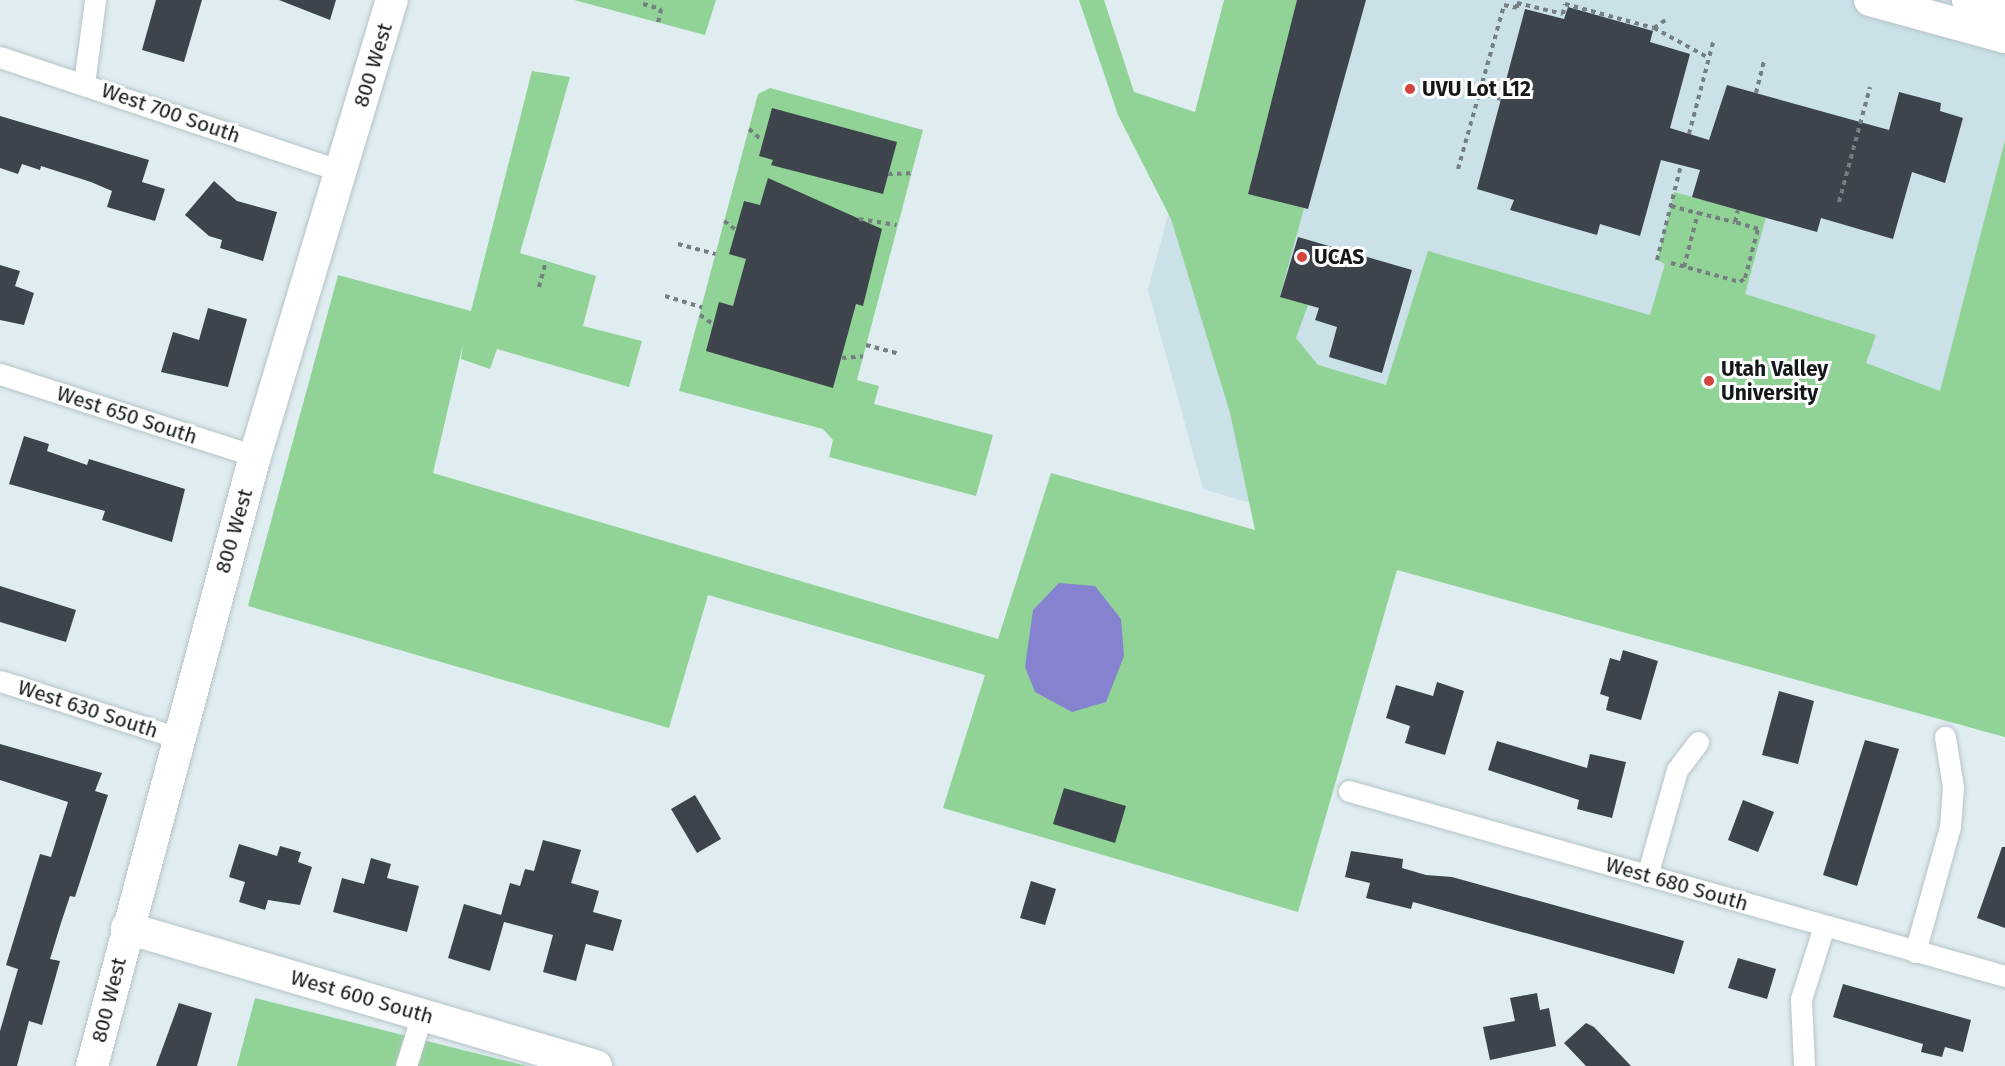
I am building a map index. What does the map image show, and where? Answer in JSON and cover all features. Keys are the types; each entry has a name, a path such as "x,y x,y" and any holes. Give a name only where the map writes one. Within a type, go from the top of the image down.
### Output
{"street":[{"path":"84,84 95,0"},
{"name":"800 West","path":"92,1066 176,737 255,456 392,0"},
{"path":"1869,0 1957,10 2005,10"},
{"path":"1957,10 1960,13 2005,24"},
{"path":"1957,10 2005,37"},
{"name":"West 700 South","path":"0,57 341,171"},
{"name":"West 650 South","path":"0,374 255,456"},
{"name":"West 630 South","path":"0,681 176,737"},
{"path":"1915,952 1950,827 1953,787 1945,737"},
{"path":"1647,876 1677,770 1698,742"},
{"name":"West 680 South","path":"1349,791 2005,976"},
{"path":"1804,1066 1801,999 1824,926"},
{"name":"West 600 South","path":"127,928 596,1066"},
{"path":"406,1066 422,1014"}],"path":[{"path":"1579,8 1581,0"},
{"path":"1458,169 1504,5 1517,8 1517,3 1563,15 1565,4 1654,28 1709,58"},
{"path":"643,4 661,9 658,23"},
{"path":"1654,28 1667,19"},
{"path":"1689,134 1714,39"},
{"path":"1756,93 1765,58"},
{"path":"1839,202 1870,87"},
{"path":"1480,93 1501,99"},
{"path":"748,129 763,141"},
{"path":"1657,260 1681,165"},
{"path":"888,174 911,173"},
{"path":"1671,206 1758,229 1745,279 1671,263"},
{"path":"1735,222 1738,210"},
{"path":"1684,267 1698,213"},
{"path":"859,219 897,225"},
{"path":"724,221 736,230"},
{"path":"678,244 716,254"},
{"path":"539,287 546,261"},
{"path":"665,296 702,307"},
{"path":"700,315 713,324"},
{"path":"866,345 899,354"},
{"path":"842,358 864,356"}],"shaded area":[{"name":"Utah Valley University","path":"1225,0 2005,0 2005,737 1401,570 1371,538 1203,489 1148,290"},
{"path":"1059,583 1095,586 1121,619 1124,656 1106,702 1072,712 1035,692 1025,667 1033,610"}],"green space":[{"path":"574,0 716,0 705,35"},
{"path":"1079,0 1104,0 1134,92 1195,112 1224,0 1298,0 1248,193 1304,208 1280,296 1308,305 1296,338 1318,365 1386,385 1428,251 1650,315 1665,264 1657,260 1674,192 1766,217 1745,294 1876,335 1866,363 1940,391 2005,140 2005,737 1397,570 1298,912 943,808 985,675 708,595 669,728 248,606 338,275 471,311 532,71 570,77 520,253 596,276 583,326 642,341 629,387 497,349 490,369 461,359 463,344 433,473 998,639 1051,473 1255,530 1230,413 1171,219 1118,115"},
{"path":"770,88 923,130 857,380 879,386 874,404 993,435 976,496 829,457 833,440 823,429 679,391 758,94"},
{"path":"255,998 527,1066 237,1066"}],"building":[{"path":"156,0 202,0 184,62 142,50"},
{"path":"279,0 336,0 330,20"},
{"path":"1297,0 1366,0 1308,209 1248,194"},
{"path":"1568,7 1653,31 1650,42 1690,54 1670,128 1709,140 1727,85 1889,130 1899,92 1941,103 1940,111 1963,118 1945,183 1912,172 1893,239 1821,218 1817,232 1692,197 1700,170 1661,160 1640,236 1600,224 1597,235 1510,210 1514,200 1477,189 1525,9 1564,19"},
{"path":"772,108 897,142 883,194 771,165 773,160 759,156"},
{"path":"0,116 149,160 142,182 165,189 155,221 107,207 112,191 91,182 41,166 40,170 22,164 18,174 0,168"},
{"path":"768,178 882,229 863,306 856,304 833,388 706,351 719,302 733,306 746,259 729,254 744,201 760,205"},
{"path":"214,181 237,201 277,212 263,261 220,248 222,240 209,236 185,215"},
{"path":"1298,237 1412,270 1382,373 1329,357 1337,327 1315,320 1319,308 1280,297"},
{"path":"0,265 20,271 15,286 34,293 24,325 0,320"},
{"path":"208,308 247,319 228,387 161,372 173,332 199,340"},
{"path":"24,436 49,444 47,451 87,465 89,459 185,489 172,542 102,520 105,511 9,484"},
{"path":"0,586 76,610 66,642 0,622"},
{"path":"1623,650 1658,661 1641,720 1606,710 1609,697 1600,694 1610,658 1620,661"},
{"path":"1437,682 1464,691 1445,755 1405,743 1410,726 1386,718 1396,685 1433,696"},
{"path":"1779,691 1814,701 1798,764 1762,755"},
{"path":"1865,740 1899,749 1857,886 1823,875"},
{"path":"1497,741 1587,768 1590,754 1626,762 1612,818 1577,809 1579,800 1488,770"},
{"path":"0,744 102,773 95,791 108,795 75,897 70,896 50,959 60,961 42,1025 29,1021 17,1066 0,1066 0,1031 18,969 6,965 40,854 51,857 68,802 0,780"},
{"path":"1064,788 1126,806 1115,843 1053,824"},
{"path":"695,795 721,839 697,853 671,809"},
{"path":"1743,800 1774,812 1758,852 1728,840"},
{"path":"543,840 581,850 571,883 599,891 593,912 622,920 613,951 586,944 576,981 543,972 553,935 504,922 490,971 448,958 464,904 501,915 510,883 520,886 525,869 534,871"},
{"path":"239,844 277,856 280,846 301,852 298,862 312,867 300,905 268,900 265,910 239,902 245,882 229,877"},
{"path":"2002,847 2005,847 2005,928 1977,918"},
{"path":"1351,851 1403,859 1402,868 1426,875 1452,877 1684,941 1674,974 1413,902 1411,909 1366,898 1370,883 1345,877"},
{"path":"371,858 391,864 387,878 419,886 407,932 333,912 342,878 364,884"},
{"path":"1031,881 1056,889 1045,925 1020,918"},
{"path":"1738,958 1776,969 1767,999 1728,988"},
{"path":"1843,984 1971,1020 1963,1052 1945,1047 1942,1057 1921,1052 1923,1044 1833,1017"},
{"path":"1537,993 1540,1010 1549,1008 1556,1046 1490,1060 1483,1027 1515,1021 1510,998"},
{"path":"179,1003 212,1013 197,1066 156,1066"},
{"path":"1586,1023 1594,1027 1631,1066 1586,1066 1564,1043"}],"place":[{"name":"UVU Lot L12","path":"1410,89"},
{"name":"UCAS","path":"1302,257"},
{"name":"Utah Valley University","path":"1709,381"}]}
